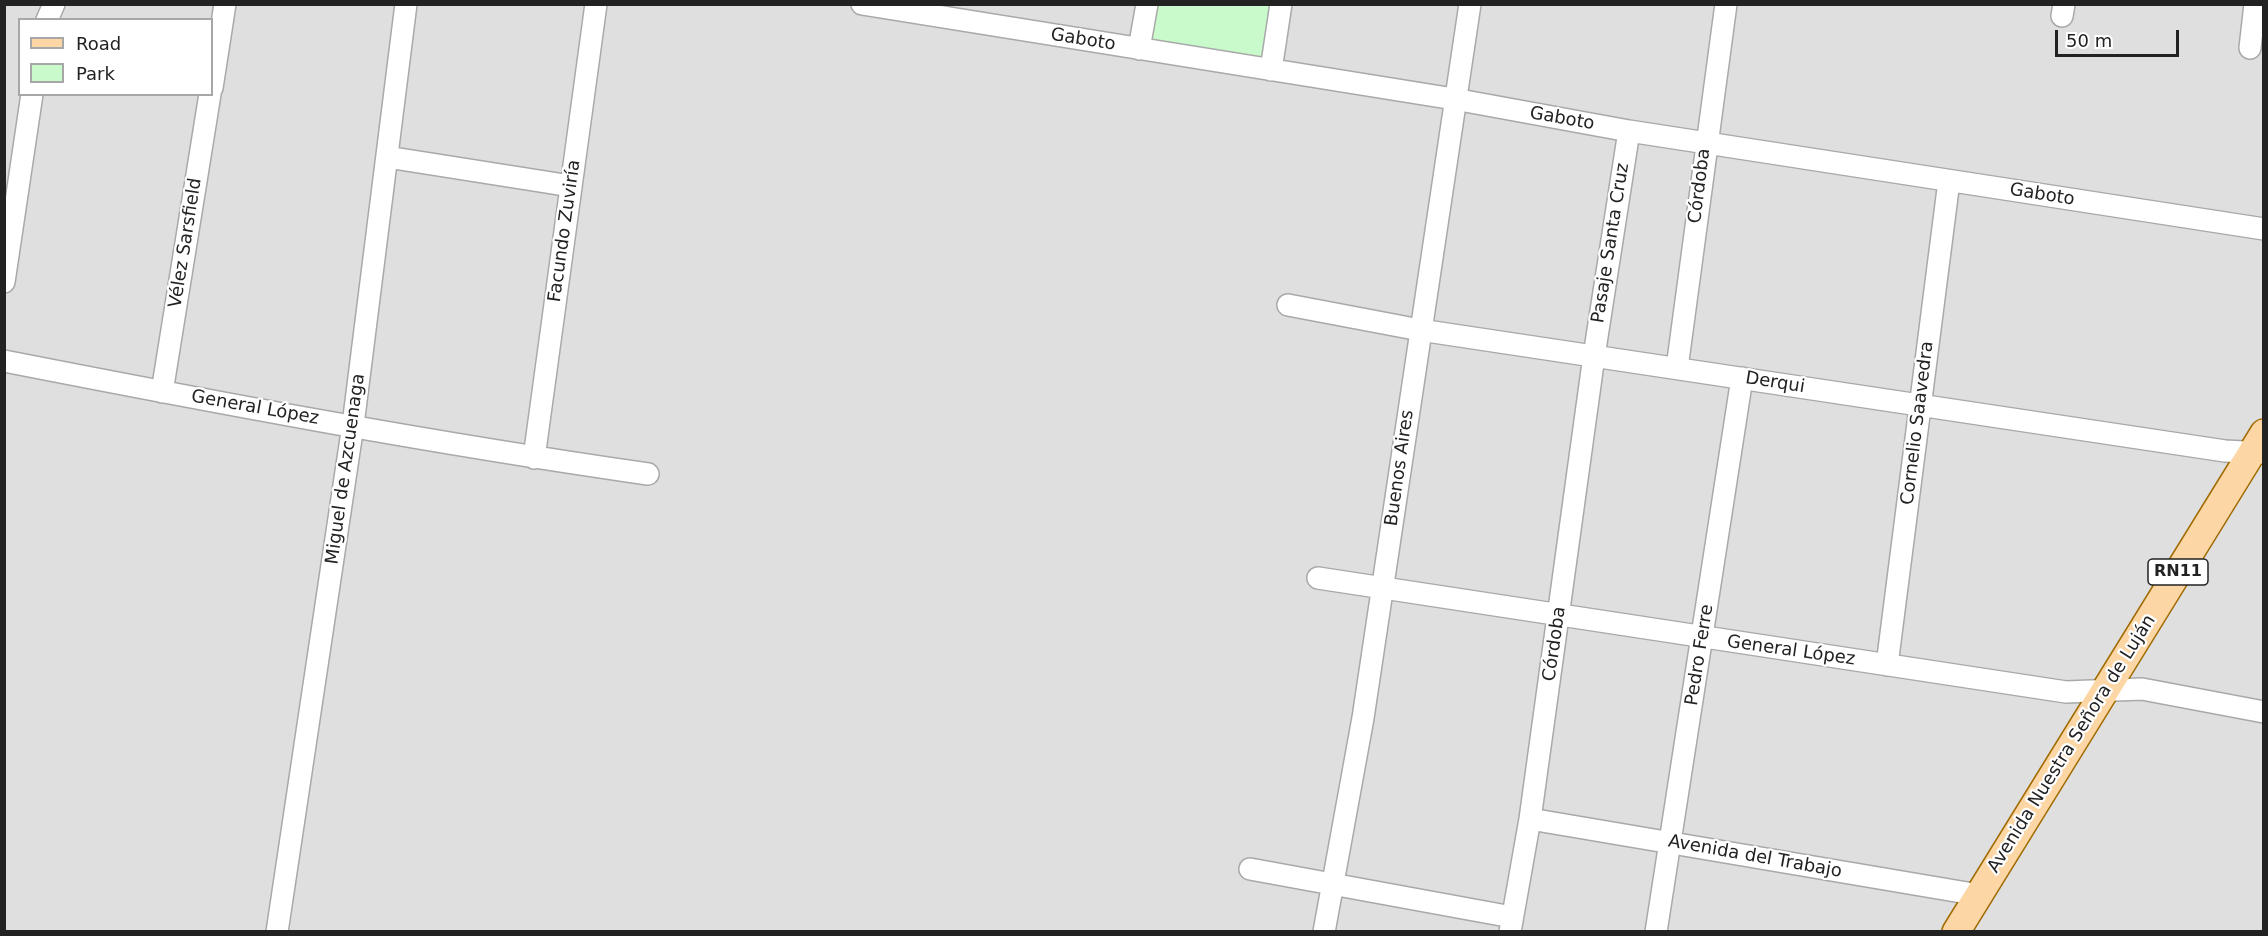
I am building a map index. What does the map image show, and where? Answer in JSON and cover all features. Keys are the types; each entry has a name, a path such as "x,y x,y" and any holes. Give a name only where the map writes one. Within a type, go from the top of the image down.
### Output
{"main road":[{"name":"Avenida Nuestra Señora de Luján","path":"1956,932 2103,692 2260,446"}],"street":[{"path":"48,18 54,4"},
{"path":"213,82 225,4"},
{"name":"Miguel de Azcuenaga","path":"277,932 353,425 406,4"},
{"name":"Facundo Zuviría","path":"534,458 596,4"},
{"name":"Gaboto","path":"862,4 935,10 1139,49 1455,99 1629,131 2264,229"},
{"path":"1139,49 1147,4"},
{"path":"1272,70 1281,4"},
{"name":"Buenos Aires","path":"1324,932 1383,588 1470,4"},
{"name":"Córdoba","path":"1677,368 1725,4"},
{"path":"2250,48 2255,4"},
{"path":"4,282 32,96"},
{"name":"Vélez Sarsfield","path":"162,392 210,96"},
{"name":"Pasaje Santa Cruz","path":"1594,356 1629,131"},
{"path":"387,157 571,186"},
{"name":"Cornelio Saavedra","path":"1887,665 1949,181"},
{"name":"Derqui","path":"1288,305 1420,330 2225,451 2260,446"},
{"name":"Córdoba","path":"1511,924 1530,819 1594,356"},
{"name":"General López","path":"4,361 162,392 534,458 648,474"},
{"name":"Pedro Ferre","path":"1656,932 1742,378"},
{"name":"General López","path":"1318,578 2066,692 2142,689 2264,712"},
{"name":"Avenida del Trabajo","path":"1530,819 1980,895"},
{"path":"1250,869 1511,924"}],"shaded area":[{"path":"5,5 2263,5 2263,931 5,931"}],"green space":[{"path":"1158,5 1273,5 1266,59 1151,39"}]}
